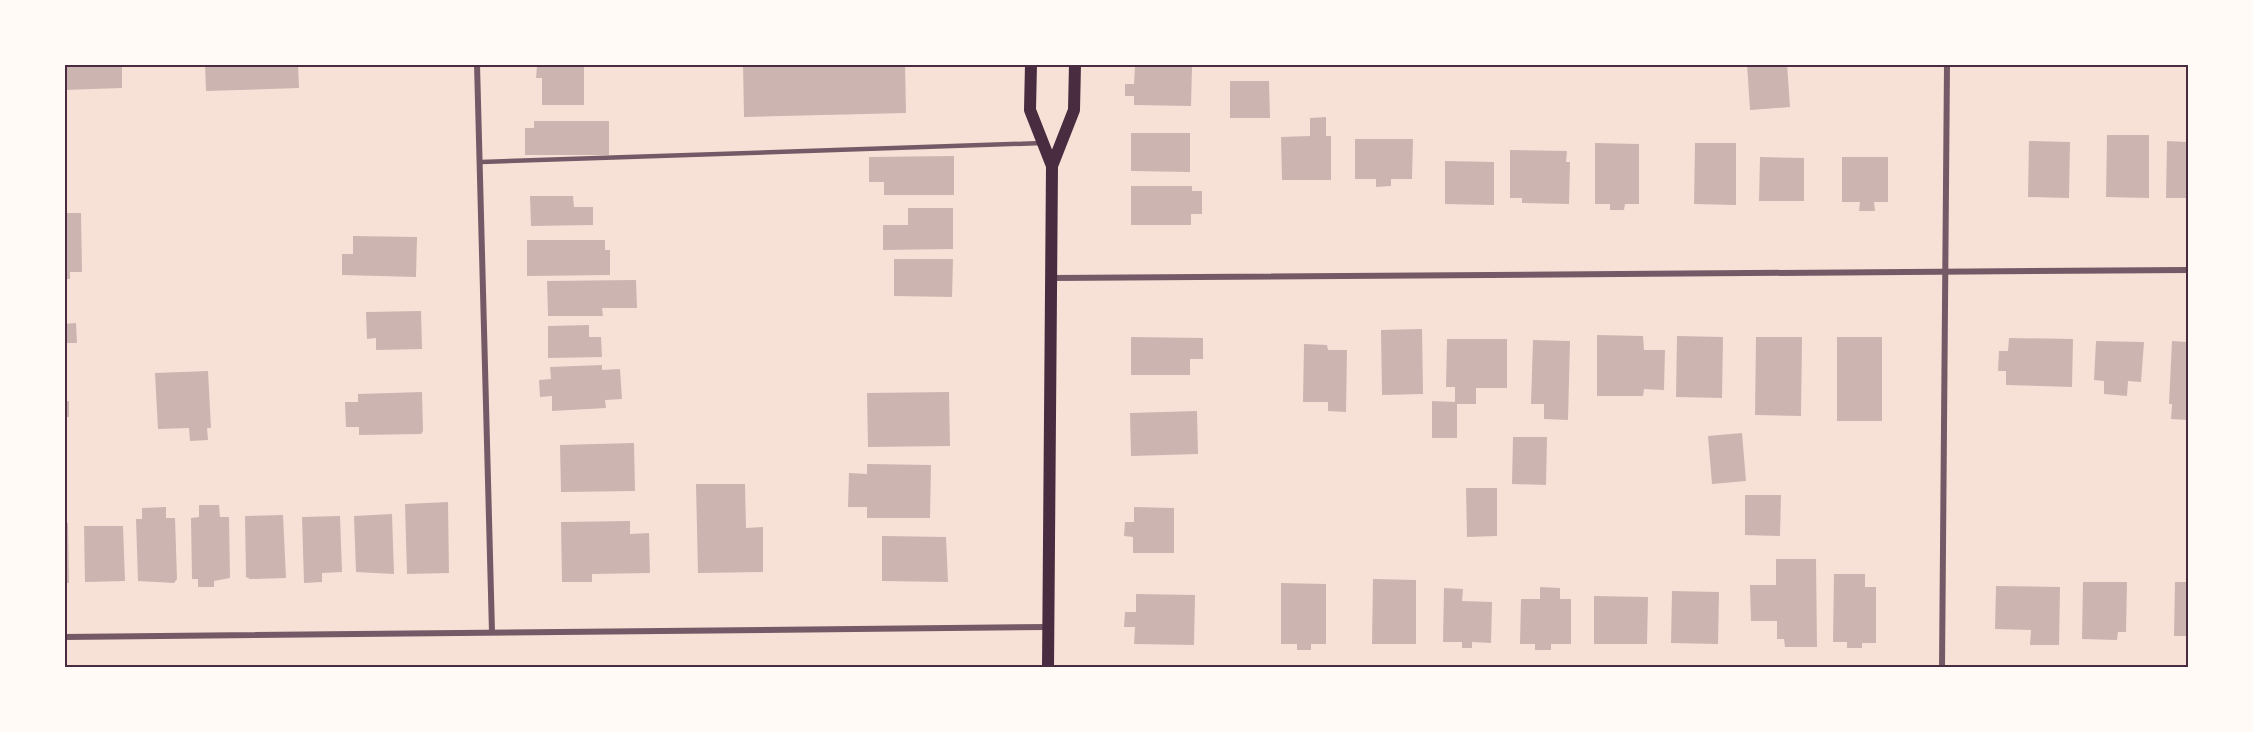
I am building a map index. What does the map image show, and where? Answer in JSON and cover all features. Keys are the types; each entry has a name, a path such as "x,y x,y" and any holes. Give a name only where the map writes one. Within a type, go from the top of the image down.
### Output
{"main road":[{"path":"1031,64 1030,110 1052,166 1048,668"},
{"path":"1052,166 1074,110 1076,64"}],"street":[{"path":"477,64 492,632"},
{"path":"1942,668 1947,64"},
{"path":"1052,278 2188,270"},
{"path":"64,637 1048,627"}],"lane":[{"path":"481,162 1043,143"}],"building":[{"path":"64,64 122,64 122,88 64,90"},
{"path":"205,64 298,64 299,88 206,91"},
{"path":"584,64 584,105 542,105 542,78 536,78 537,66"},
{"path":"743,64 905,64 906,113 744,117"},
{"path":"1747,64 1787,64 1790,107 1750,110"},
{"path":"1135,66 1192,67 1191,106 1134,105 1134,96 1125,96 1125,84 1134,84"},
{"path":"1230,81 1269,81 1270,118 1230,118"},
{"path":"1326,117 1326,136 1331,136 1331,180 1282,180 1281,137 1310,136 1310,118"},
{"path":"534,121 609,121 609,155 525,155 525,128 534,128"},
{"path":"1131,133 1190,133 1190,172 1131,171"},
{"path":"2107,135 2149,135 2149,198 2106,197"},
{"path":"1355,139 1413,139 1412,179 1391,179 1391,186 1376,187 1376,179 1355,179"},
{"path":"2029,141 2070,142 2069,198 2028,197"},
{"path":"2167,141 2188,142 2188,198 2166,198"},
{"path":"1595,143 1639,144 1639,204 1625,204 1624,210 1610,210 1610,204 1595,204"},
{"path":"1695,143 1736,143 1736,205 1694,204"},
{"path":"1510,150 1567,151 1566,162 1570,162 1569,204 1522,203 1522,198 1510,198"},
{"path":"954,156 954,195 884,195 884,182 869,182 869,157"},
{"path":"1760,157 1804,158 1804,201 1759,201"},
{"path":"1842,157 1888,157 1888,202 1874,202 1875,211 1859,211 1860,202 1842,202"},
{"path":"1445,161 1494,162 1494,205 1445,204"},
{"path":"1131,186 1192,186 1192,191 1202,191 1202,214 1191,214 1191,225 1131,225"},
{"path":"530,196 573,196 574,207 593,207 593,225 531,226"},
{"path":"908,208 953,208 953,249 883,250 883,225 908,225"},
{"path":"64,213 81,213 82,272 70,272 70,279 64,279"},
{"path":"353,236 417,237 416,277 342,275 342,254 353,254"},
{"path":"527,240 605,240 605,250 610,250 610,275 527,276"},
{"path":"894,259 953,259 952,297 894,296"},
{"path":"636,280 637,308 602,308 603,316 548,316 547,281"},
{"path":"421,311 422,349 376,350 376,338 367,339 366,312"},
{"path":"76,323 77,343 64,343 64,324"},
{"path":"589,325 589,337 601,337 602,357 548,358 548,326"},
{"path":"1422,329 1423,394 1382,395 1381,330"},
{"path":"1597,335 1643,336 1644,350 1665,350 1664,390 1644,389 1643,396 1597,396"},
{"path":"1677,336 1723,337 1722,398 1676,397"},
{"path":"1131,337 1203,338 1203,359 1190,359 1190,375 1131,375"},
{"path":"1756,337 1802,337 1801,416 1755,415"},
{"path":"1837,337 1882,337 1882,421 1837,421"},
{"path":"2009,338 2073,339 2072,387 2006,385 2006,371 1998,371 1999,351 2008,351"},
{"path":"1447,339 1507,339 1507,388 1476,388 1476,404 1457,404 1457,438 1432,438 1432,401 1455,402 1455,387 1446,387"},
{"path":"1533,340 1570,341 1568,420 1544,419 1544,404 1531,404"},
{"path":"2096,341 2144,342 2141,382 2128,381 2127,396 2104,394 2104,381 2094,380"},
{"path":"2172,341 2188,342 2188,420 2171,419 2172,404 2169,404"},
{"path":"1304,344 1327,345 1328,350 1347,350 1346,412 1328,411 1328,402 1303,402"},
{"path":"602,365 602,370 620,369 622,399 605,400 606,408 552,411 552,396 540,397 539,380 551,379 550,367"},
{"path":"208,371 211,428 207,428 208,440 190,441 189,428 158,429 155,373"},
{"path":"422,392 423,431 421,434 359,435 359,427 346,427 345,402 358,402 358,394"},
{"path":"949,392 950,446 868,447 867,393"},
{"path":"69,401 69,417 64,417 64,402"},
{"path":"1197,411 1198,454 1131,456 1130,413"},
{"path":"1742,433 1746,481 1712,484 1708,436"},
{"path":"1513,437 1547,437 1546,485 1512,484"},
{"path":"634,443 635,491 561,492 560,445"},
{"path":"867,464 931,465 930,518 867,518 867,507 848,507 849,473 867,474"},
{"path":"696,484 745,484 746,528 763,527 763,572 698,573"},
{"path":"1466,488 1497,488 1497,536 1467,537"},
{"path":"1745,495 1781,495 1780,536 1745,535"},
{"path":"448,502 449,573 407,574 405,504"},
{"path":"199,505 219,505 220,517 229,517 230,578 214,581 214,587 198,587 198,579 192,579 191,518 199,517"},
{"path":"166,507 166,518 175,518 177,579 174,583 138,581 136,519 142,519 142,508"},
{"path":"1134,507 1174,508 1174,553 1133,553 1133,537 1124,536 1125,522 1134,522"},
{"path":"392,514 394,574 356,572 354,516"},
{"path":"283,515 286,578 250,579 246,577 245,516"},
{"path":"340,516 342,572 322,573 322,582 304,583 302,517"},
{"path":"630,521 630,534 649,533 650,573 592,574 592,582 562,582 561,522"},
{"path":"64,523 68,523 69,583 64,583"},
{"path":"84,526 123,526 125,581 85,582"},
{"path":"882,536 946,537 948,582 882,581"},
{"path":"1776,559 1816,559 1817,647 1785,647 1784,639 1777,639 1777,621 1751,621 1750,585 1776,585"},
{"path":"1834,574 1865,574 1865,587 1876,587 1876,643 1862,643 1862,648 1847,648 1847,642 1833,642"},
{"path":"1373,579 1416,580 1416,644 1372,644"},
{"path":"2083,582 2127,582 2126,632 2118,632 2117,640 2082,639"},
{"path":"2175,582 2188,582 2188,636 2174,636"},
{"path":"1281,583 1326,584 1326,644 1311,644 1311,650 1297,650 1297,644 1281,644"},
{"path":"1996,586 2060,587 2059,645 2030,645 2031,630 1995,629"},
{"path":"1540,587 1560,588 1560,599 1571,599 1571,644 1551,644 1551,650 1535,650 1535,644 1520,644 1521,599 1540,599"},
{"path":"1444,588 1463,589 1462,601 1492,602 1491,643 1472,642 1472,648 1462,648 1462,642 1443,642"},
{"path":"1672,591 1719,592 1718,644 1671,643"},
{"path":"1136,594 1195,595 1194,645 1134,644 1135,627 1124,627 1125,612 1136,612"},
{"path":"1594,596 1648,597 1647,644 1594,644"}]}
